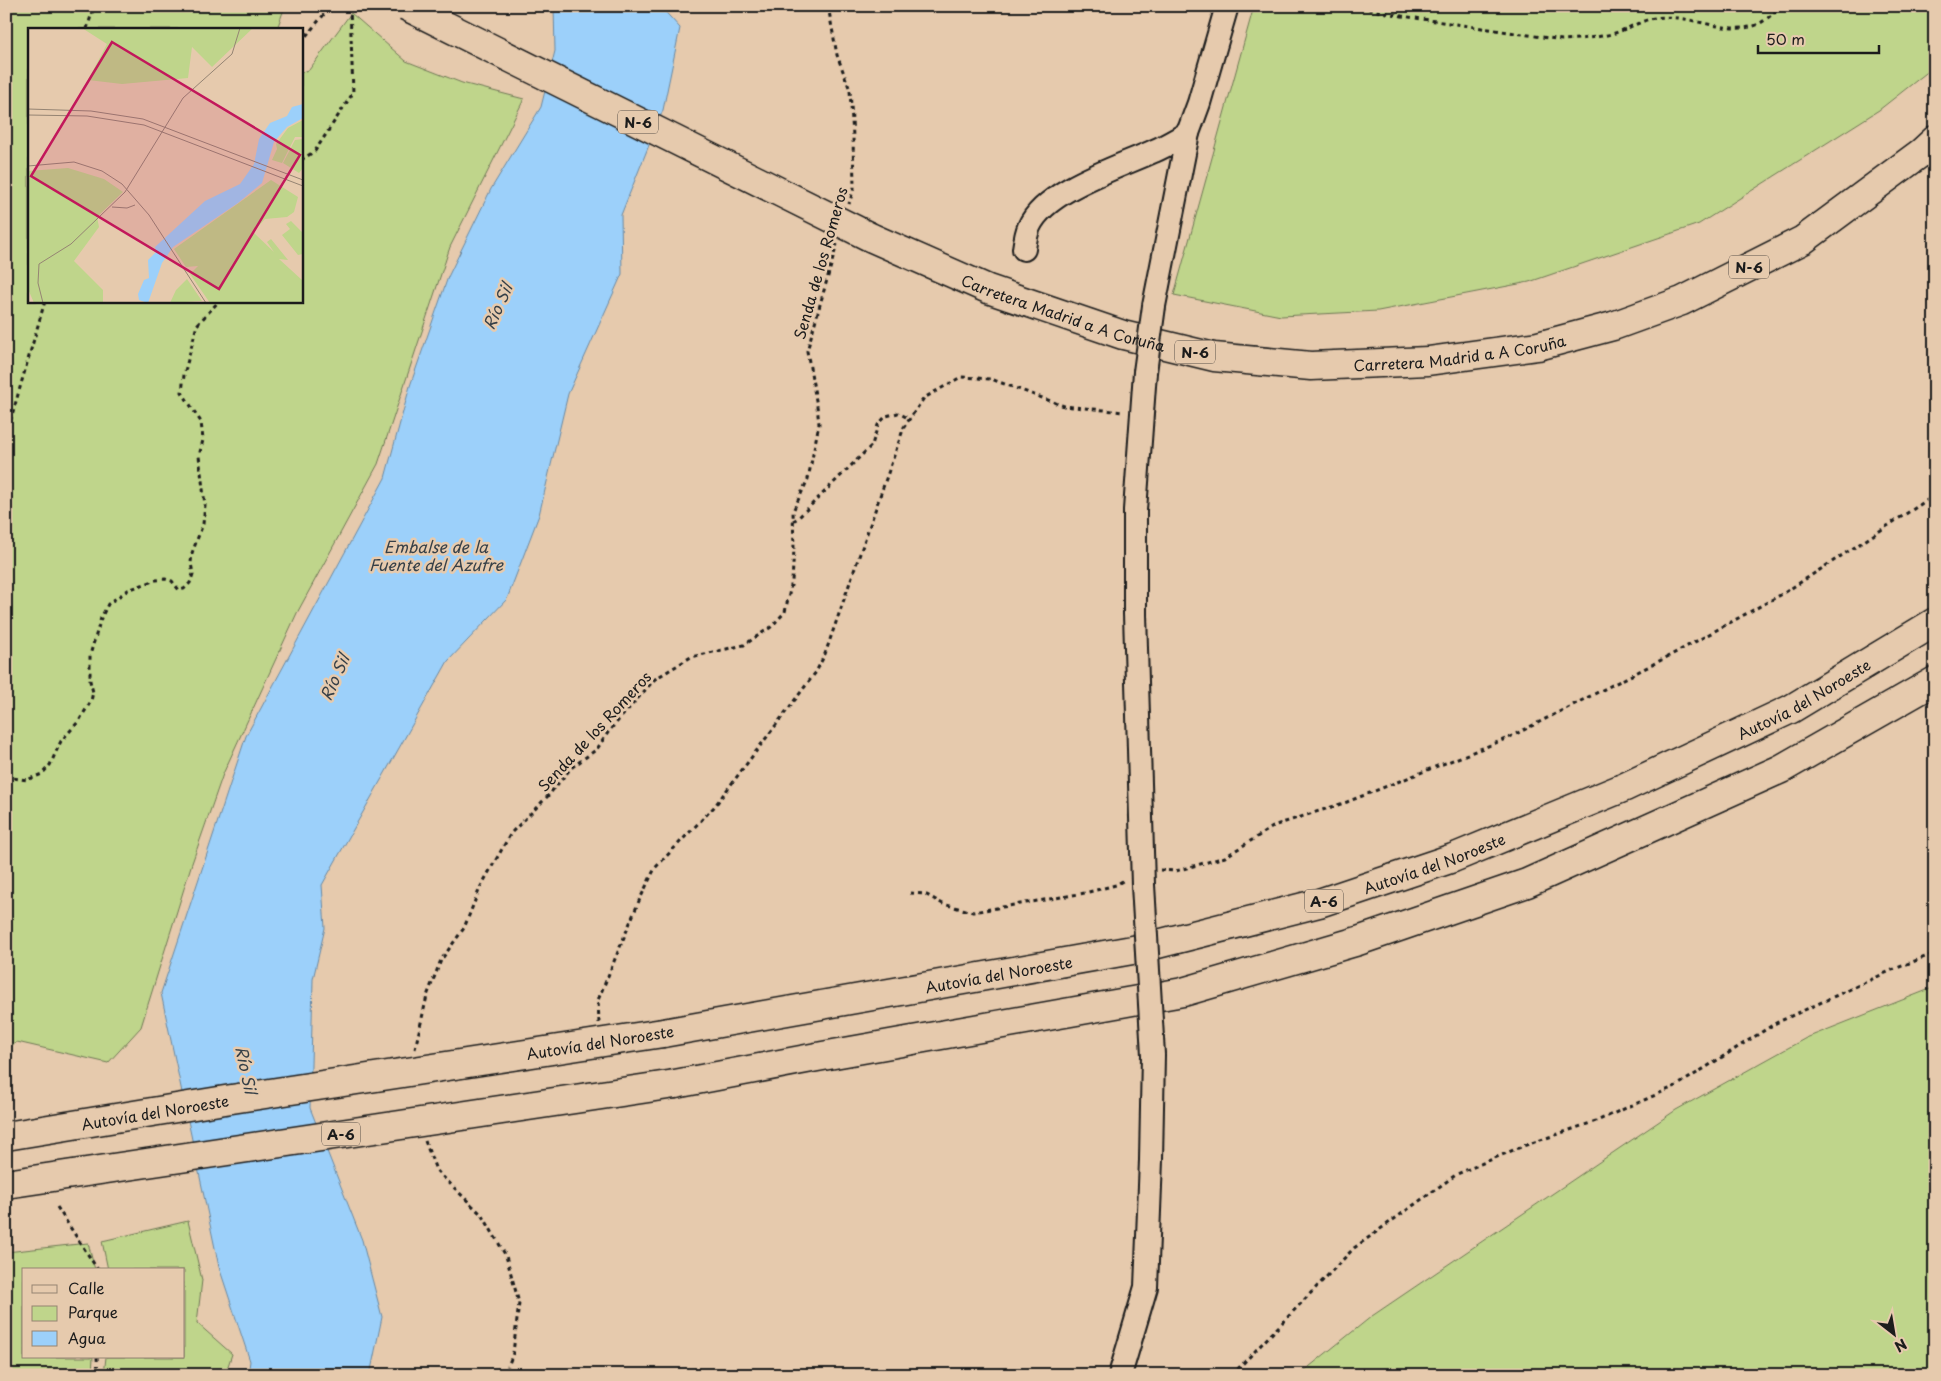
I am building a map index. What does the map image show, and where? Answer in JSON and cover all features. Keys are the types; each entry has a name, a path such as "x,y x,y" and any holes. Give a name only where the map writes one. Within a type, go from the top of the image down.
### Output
{"highway":[{"name":"Carretera Madrid a A Coruña","path":"406,6 870,237 988,289 1123,335 1214,356 1311,366 1428,361 1538,346 1613,326 1682,301 1803,240 1922,152 1935,140"},
{"name":"Autovía del Noroeste","path":"6,1136 225,1100 663,1033 1138,949 1319,903 1453,858 1624,787 1791,709 1935,622"},
{"name":"A-6","path":"6,1184 675,1084 1183,992 1358,941 1527,883 1781,769 1935,681"}],"street":[{"path":"1120,1375 1146,1286 1151,1160 1152,1055 1143,877 1135,614 1135,510 1145,372 1154,306 1188,133 1199,104 1227,6"},
{"path":"1024,249 1029,227 1043,208 1066,192 1115,166 1155,151 1188,133"}],"path":[{"path":"87,28 94,6"},
{"path":"302,41 332,6"},
{"path":"302,159 315,151 353,93 350,6"},
{"name":"Senda de los Romeros","path":"828,6 837,55 850,90 854,188 849,207"},
{"path":"1353,6 1402,16 1562,40 1589,39 1615,33 1654,18 1677,18 1729,27 1751,27 1763,21 1782,6"},
{"name":"Senda de los Romeros","path":"414,1051 427,996 442,960 464,928 480,888 512,833 547,797 571,768 597,748 655,679 691,657 744,645 771,627 785,612 792,581 793,511 808,479 819,424 818,406 807,352 840,235"},
{"path":"6,436 45,302"},
{"path":"6,777 27,780 42,774 50,765 61,741 79,721 91,701 90,655 101,618 108,604 128,590 156,580 166,578 172,581 178,590 184,589 190,583 193,574 192,553 203,524 205,504 200,456 203,440 201,422 182,392 184,375 197,325 219,302"},
{"path":"599,1026 598,1000 639,901 655,868 714,807 816,672 825,654 904,428 924,398 961,377 991,379 1064,406 1142,414"},
{"path":"793,521 872,445 878,425 886,416 898,413 910,418"},
{"path":"910,893 925,894 943,904 973,912 1085,893 1225,857 1276,825 1347,802 1508,738 1671,656 1784,593 1935,495"},
{"path":"1232,1375 1354,1248 1458,1174 1523,1146 1599,1120 1678,1085 1776,1023 1892,970 1935,953"},
{"path":"422,1133 436,1170 483,1216 506,1256 519,1303 513,1353 505,1375"},
{"path":"57,1207 97,1268"},
{"path":"97,1358 98,1375"}],"green space":[{"path":"6,6 285,6 277,28 28,28 28,302 302,302 302,72 309,70 351,13 406,61 462,83 524,99 450,247 378,464 297,613 223,774 191,866 141,1027 108,1063 17,1042 6,1049 6,596 11,586 6,582"},
{"path":"1254,6 1935,6 1935,66 1879,110 1699,224 1529,282 1378,311 1281,316 1174,295"},
{"path":"1935,987 1935,1375 1299,1375 1372,1316 1676,1110 1806,1038"},
{"path":"188,1221 202,1280 197,1323 232,1354 225,1375 104,1375 106,1358 185,1358 185,1268 108,1268 102,1241"},
{"path":"88,1243 94,1268 22,1268 22,1358 93,1358 92,1375 6,1375 6,1252"}],"water":[{"name":"Embalse de la Fuente del Azufre","path":"554,6 660,6 680,28 663,110 621,215 622,274 568,394 539,515 507,599 448,661 322,885 325,928 313,979 310,1108 362,1240 382,1317 370,1375 248,1375 250,1361 219,1267 161,993 246,736 385,478 410,386 448,277 491,189 541,107 555,51"}],"water label":[{"name":"Río Sil","path":"497,306"},
{"name":"Río Sil","path":"334,677"},
{"name":"Río Sil","path":"247,1070"}]}
